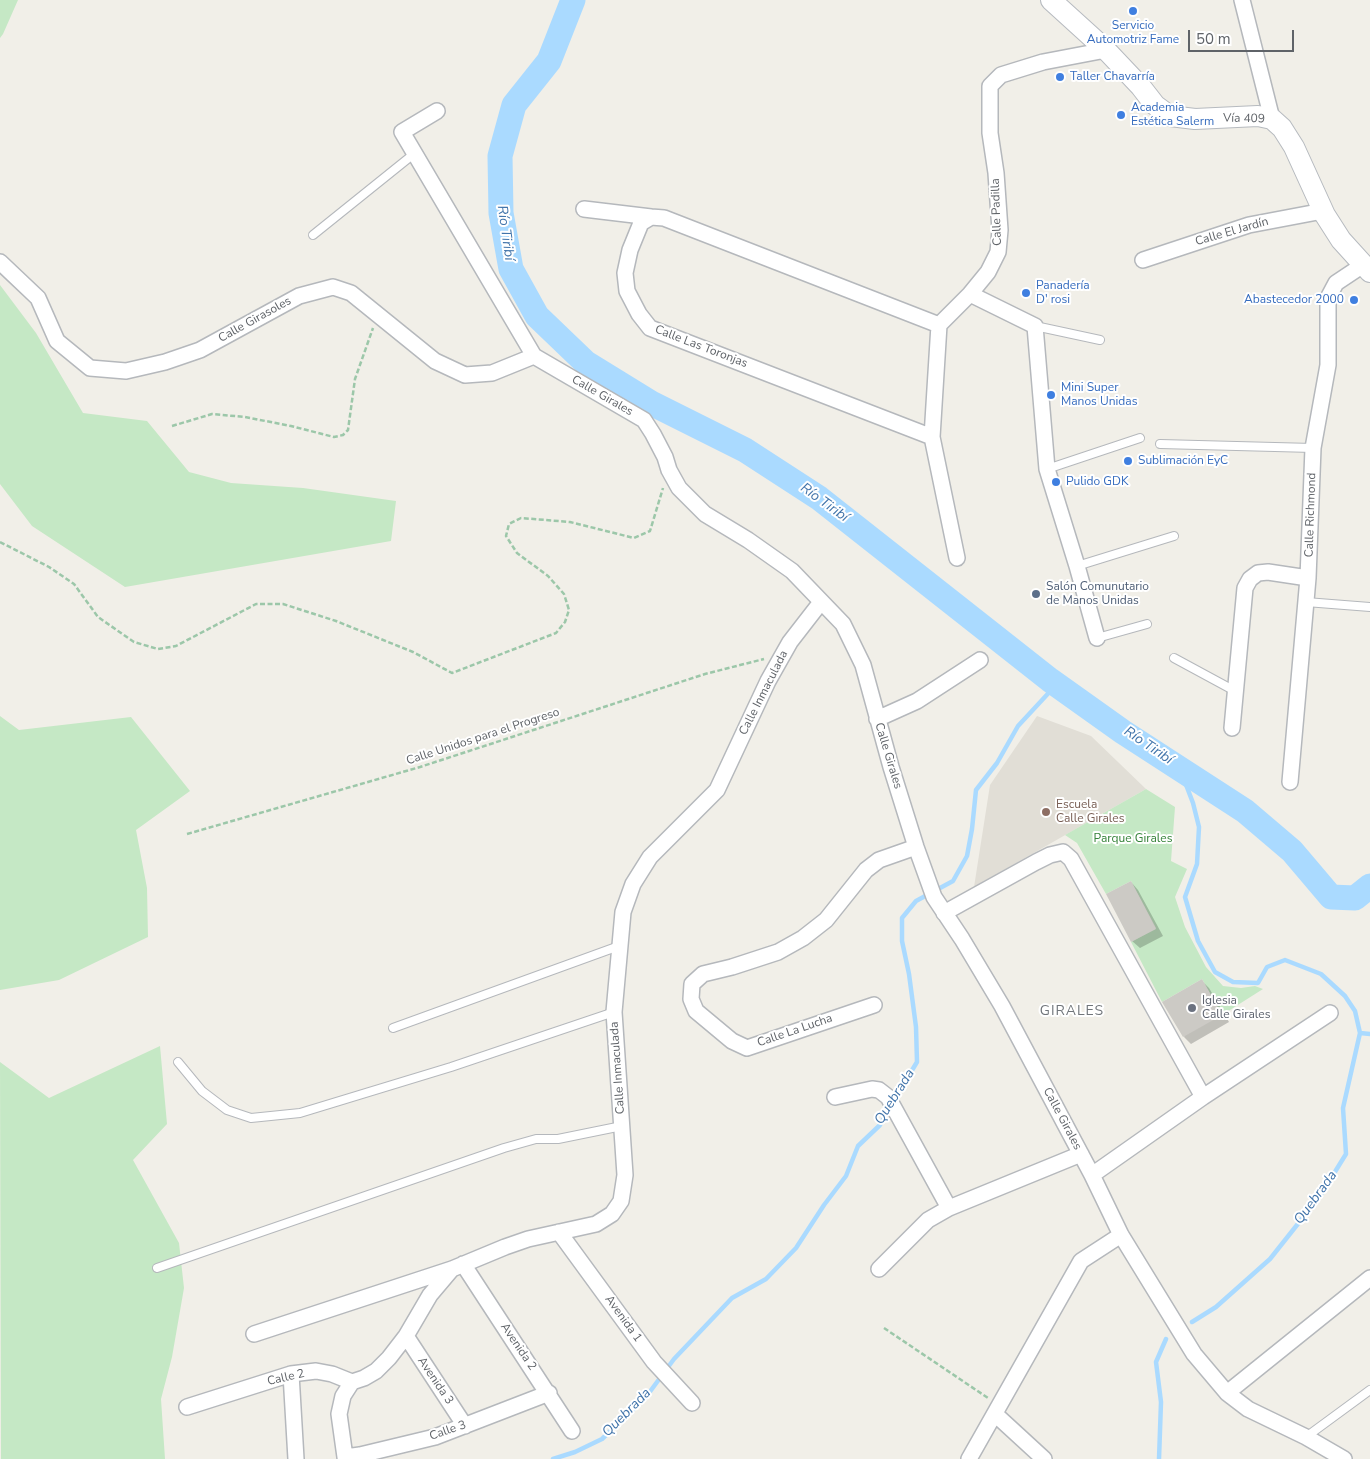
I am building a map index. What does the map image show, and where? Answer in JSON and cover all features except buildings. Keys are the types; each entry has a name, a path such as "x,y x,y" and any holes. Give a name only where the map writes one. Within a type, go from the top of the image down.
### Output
{"street":[{"name":"Vía 409","path":"1051,0 1106,50 1155,106 1170,116 1195,119 1258,116 1272,119 1282,128 1294,147 1323,211 1341,240 1366,268"},
{"path":"1242,0 1272,119"},
{"name":"Calle Padilla","path":"939,325 970,294 988,272 998,252 1000,230 996,173 990,133 990,86 1001,75 1043,62 1106,50"},
{"name":"Calle Girales","path":"437,111 402,132 534,356 644,420 679,488 705,514 748,540 792,571 843,624 862,665 916,847 934,897 1002,1006 1092,1175 1121,1235 1194,1354 1227,1393 1248,1409 1306,1437 1344,1459"},
{"path":"584,210 664,218 939,325 932,437 957,558"},
{"name":"Calle El Jardín","path":"1143,260 1249,225 1323,211"},
{"name":"Calle Las Toronjas","path":"651,218 641,223 630,250 625,273 627,291 639,314 650,328 932,437"},
{"name":"Calle Girasoles","path":"0,262 38,298 57,340 90,368 126,371 165,362 200,350 298,296 333,287 351,293 435,361 465,375 492,372 534,356"},
{"name":"Calle Richmond","path":"1290,782 1308,578 1313,448 1328,365 1328,298 1336,283 1366,268"},
{"path":"970,294 1035,326 1047,469 1097,638"},
{"path":"1232,728 1245,588 1250,579 1258,574 1268,572 1308,578"},
{"name":"Calle Inmaculada","path":"254,1334 457,1267 505,1247 596,1224 612,1214 621,1201 625,1175 614,1012 623,912 633,884 650,857 717,790 768,681 790,642 822,602"},
{"path":"877,718 916,701 980,660"},
{"name":"Calle La Lucha","path":"874,1005 747,1048 732,1041 696,1012 691,999 692,984 702,974 732,967 778,952 803,938 826,920 866,870 879,860 916,847"},
{"path":"944,913 1036,862 1050,855 1063,852 1071,859 1203,1097"},
{"path":"1092,1175 1203,1097 1330,1013"},
{"path":"835,1097 872,1089 879,1090 888,1097 949,1208"},
{"path":"879,1269 928,1220 949,1208 1080,1154"},
{"name":"Avenida 1","path":"559,1232 654,1362 692,1403"},
{"path":"969,1459 1081,1261 1121,1235"},
{"path":"352,1382 376,1371 390,1358 406,1336 430,1295 457,1267"},
{"name":"Avenida 2","path":"457,1267 549,1393 572,1431"},
{"path":"1227,1393 1370,1278"},
{"name":"Avenida 3","path":"406,1336 465,1426"},
{"name":"Calle 2","path":"187,1407 291,1374 316,1371 332,1374 352,1382"},
{"path":"291,1374 296,1459"},
{"name":"Calle 3","path":"352,1382 343,1396 339,1414 344,1457 435,1437 549,1393"},
{"path":"997,1410 1044,1459"}],"lane":[{"path":"313,235 415,153"},
{"path":"1035,326 1100,340"},
{"path":"1047,469 1140,438"},
{"path":"1160,444 1313,448"},
{"path":"1077,566 1174,536"},
{"path":"1306,602 1370,608"},
{"path":"1097,638 1147,624"},
{"path":"1174,658 1235,691"},
{"path":"393,1028 619,946"},
{"path":"178,1062 202,1091 227,1110 251,1118 300,1113 451,1067 614,1012"},
{"path":"157,1268 504,1148 536,1140 558,1139 622,1126"},
{"path":"1306,1437 1370,1390"}],"path":[{"path":"172,426 212,414 245,417 334,437 343,435 348,430 355,379 377,315"},
{"path":"0,542 49,567 74,584 98,617 134,642 158,649 176,646 256,604 282,604 336,622 413,652 452,674 556,632 565,622 569,610 564,594 548,576 518,553 506,536 509,524 521,518 570,522 634,538 650,531 669,470"},
{"name":"Calle Unidos para el Progreso","path":"187,834 420,767 705,674 784,654"},
{"path":"884,1328 997,1410"}],"shaded area":[{"name":"Escuela Calle Girales","path":"1037,716 1091,736 1146,789 974,887 990,785"}],"green space":[{"path":"0,0 18,0 0,38"},
{"path":"0,285 36,333 83,413 147,421 189,472 231,483 303,488 396,501 391,541 125,587 32,526 0,484"},
{"path":"0,716 19,730 131,717 190,791 136,830 147,888 148,937 59,980 0,990"},
{"name":"Parque Girales","path":"1146,789 1175,807 1171,861 1187,869 1175,897 1185,927 1206,967 1223,986 1241,988 1255,986 1263,989 1222,1015 1202,979 1162,1002 1131,942 1156,928 1131,881 1106,894 1077,843 1065,835"},
{"path":"160,1046 167,1124 133,1160 179,1243 184,1288 172,1357 161,1399 165,1459 1,1459 0,1062 49,1098"}],"waterway":[{"name":"Río Tiribí","path":"573,0 549,61 514,105 500,156 501,213 511,269 537,316 586,363 651,403 745,450 819,498 1050,680 1123,732 1245,811 1292,851 1331,897 1355,898 1370,886"},
{"name":"Quebrada","path":"894,1100 917,1062 916,1027 909,974 902,941 902,918 916,901 953,881 967,856 976,790 997,763 1018,726 1056,685"},
{"path":"1180,769 1193,803 1199,827 1197,864 1185,897 1198,941 1215,972 1233,982 1258,983 1267,967 1285,960 1321,974 1345,996 1355,1011 1360,1033 1343,1108 1346,1154 1320,1196 1270,1259 1216,1307 1192,1322"},
{"path":"1360,1033 1370,1034"},
{"name":"Quebrada","path":"553,1459 575,1452 602,1439 646,1397 674,1359 732,1298 766,1279 796,1248 824,1205 846,1176 858,1146 880,1125 890,1107"},
{"name":"Quebrada","path":"1159,1459 1161,1402 1156,1362 1166,1339"}],"place":[{"name":"Servicio Automotriz Fame","path":"1133,11"},
{"name":"Taller Chavarría","path":"1060,77"},
{"name":"Academia Estética Salerm","path":"1121,115"},
{"name":"Panadería D' rosi","path":"1026,293"},
{"name":"Abastecedor 2000","path":"1354,300"},
{"name":"Mini Super Manos Unidas","path":"1051,395"},
{"name":"Sublimación EyC","path":"1128,461"},
{"name":"Pulido GDK","path":"1056,482"},
{"name":"Salón Comunutario de Manos Unidas","path":"1036,594"},
{"name":"Escuela Calle Girales","path":"1046,812"},
{"name":"Iglesia Calle Girales","path":"1192,1008"}],"district":[{"name":"GIRALES","path":"1072,1012"}]}
